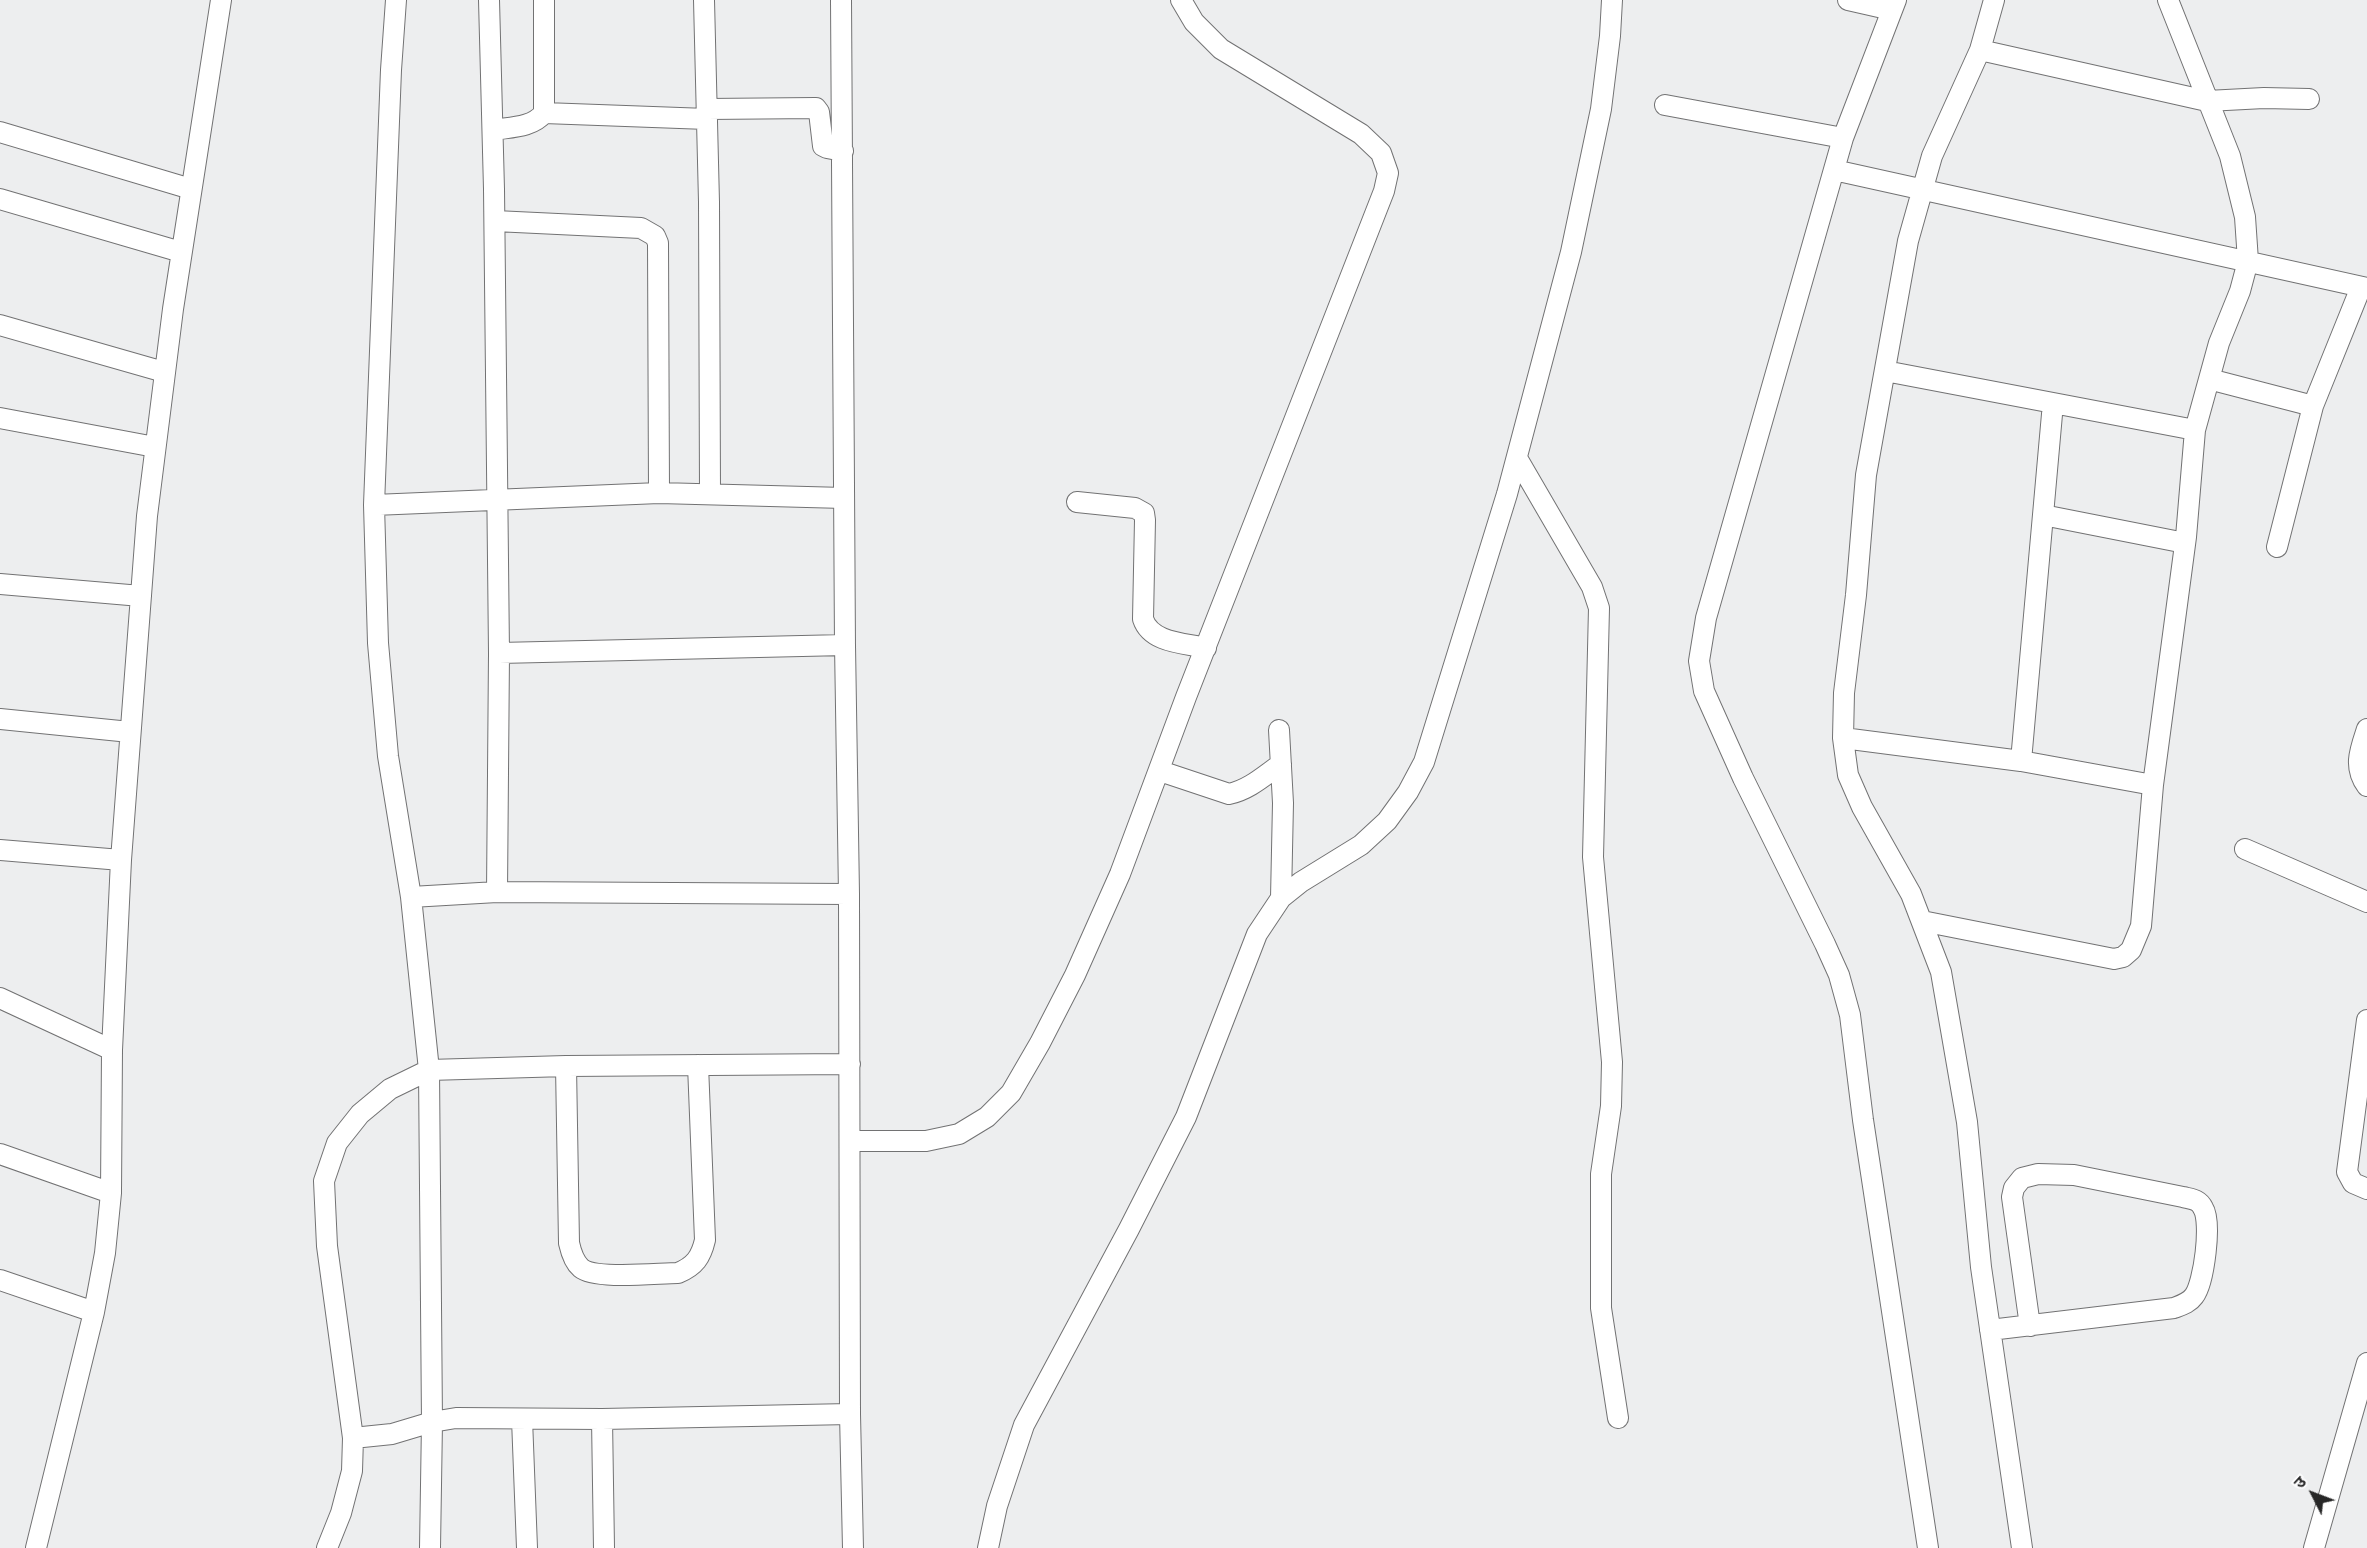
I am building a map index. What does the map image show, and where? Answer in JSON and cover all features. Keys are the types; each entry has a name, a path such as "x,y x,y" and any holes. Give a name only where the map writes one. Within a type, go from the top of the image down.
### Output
{"street":[{"path":"36,1548 94,1312 105,1253 111,1193 112,1050 121,860 147,516 181,252 221,0"},
{"path":"396,0 390,93 374,505 378,643 388,756 411,897 429,1070 432,1422 430,1548"},
{"path":"489,0 495,221 499,653 497,891"},
{"path":"493,130 530,124 544,113 544,0"},
{"path":"704,0 710,493"},
{"path":"841,0 849,894 850,1414 853,1548"},
{"path":"850,1141 926,1141 959,1134 987,1117 1011,1093 1040,1043 1075,975 1120,874 1384,191 1388,173 1381,153 1361,134 1221,49 1194,22 1181,0"},
{"path":"988,1548 997,1506 1024,1425 1124,1239 1185,1117 1257,934 1281,898 1301,882 1361,844 1387,821 1408,792 1424,762 1517,458 1570,252 1601,109 1612,0"},
{"path":"1848,0 1894,5 1842,138 1843,173 1706,618 1699,661 1704,691 1748,788 1839,975 1850,1015 1863,1120 1928,1548"},
{"path":"1994,0 1980,50 1932,156 1912,188 1908,241 1866,475 1856,595 1844,693 1843,738 1848,776 1862,807 1911,894 1941,972 1967,1122 1981,1267 2022,1548"},
{"path":"1922,921 2114,959 2123,957 2131,950 2141,926 2153,785 2185,543 2195,430 2218,343 2240,291 2248,261 2245,217 2230,156 2168,0"},
{"path":"1980,50 2207,101 2264,98 2309,99"},
{"path":"1665,105 1842,138"},
{"path":"544,113 707,114 816,108 819,112 823,146 843,151"},
{"path":"0,132 191,189"},
{"path":"1843,173 2364,288 2313,406 2277,547"},
{"path":"0,199 181,252"},
{"path":"495,221 641,228 655,236 658,243 660,493"},
{"path":"0,325 164,372"},
{"path":"1885,370 2195,430"},
{"path":"2209,379 2313,406"},
{"path":"2021,761 2053,403"},
{"path":"0,418 155,447"},
{"path":"1517,458 1592,587 1599,608 1593,857 1612,1062 1611,1106 1601,1174 1602,1308 1618,1418"},
{"path":"374,505 497,498 660,493 844,498"},
{"path":"1077,501 1135,508 1144,513 1143,619 1146,628 1151,634 1160,638 1206,648"},
{"path":"2043,515 2185,543"},
{"path":"0,584 141,596"},
{"path":"499,653 845,645"},
{"path":"0,719 130,732"},
{"path":"2367,729 2358,756 2358,770 2367,786"},
{"path":"1279,730 1283,803 1281,898"},
{"path":"1843,738 2021,761 2153,785"},
{"path":"1160,771 1229,794 1254,783 1281,764"},
{"path":"2245,849 2367,902"},
{"path":"0,850 121,860"},
{"path":"411,897 497,891 849,894"},
{"path":"0,998 112,1050"},
{"path":"2367,1020 2347,1172 2352,1183 2367,1189"},
{"path":"327,1548 341,1513 352,1472 353,1438 327,1246 324,1181 337,1143 360,1114 390,1089 429,1070 566,1066 850,1064"},
{"path":"566,1066 569,1243 572,1256 581,1268 596,1275 678,1273 691,1268 701,1255 705,1240 698,1065"},
{"path":"0,1154 111,1193"},
{"path":"1990,1330 2030,1326 2174,1308 2189,1302 2196,1294 2203,1272 2206,1220 2205,1210 2201,1204 2197,1200 2074,1175 2038,1174 2022,1178 2017,1183 2012,1197 2030,1326"},
{"path":"0,1280 94,1312"},
{"path":"2314,1548 2363,1399 2367,1363"},
{"path":"353,1438 392,1434 432,1422 456,1418 602,1419 850,1414"},
{"path":"522,1419 527,1548"},
{"path":"602,1419 604,1548"}]}
